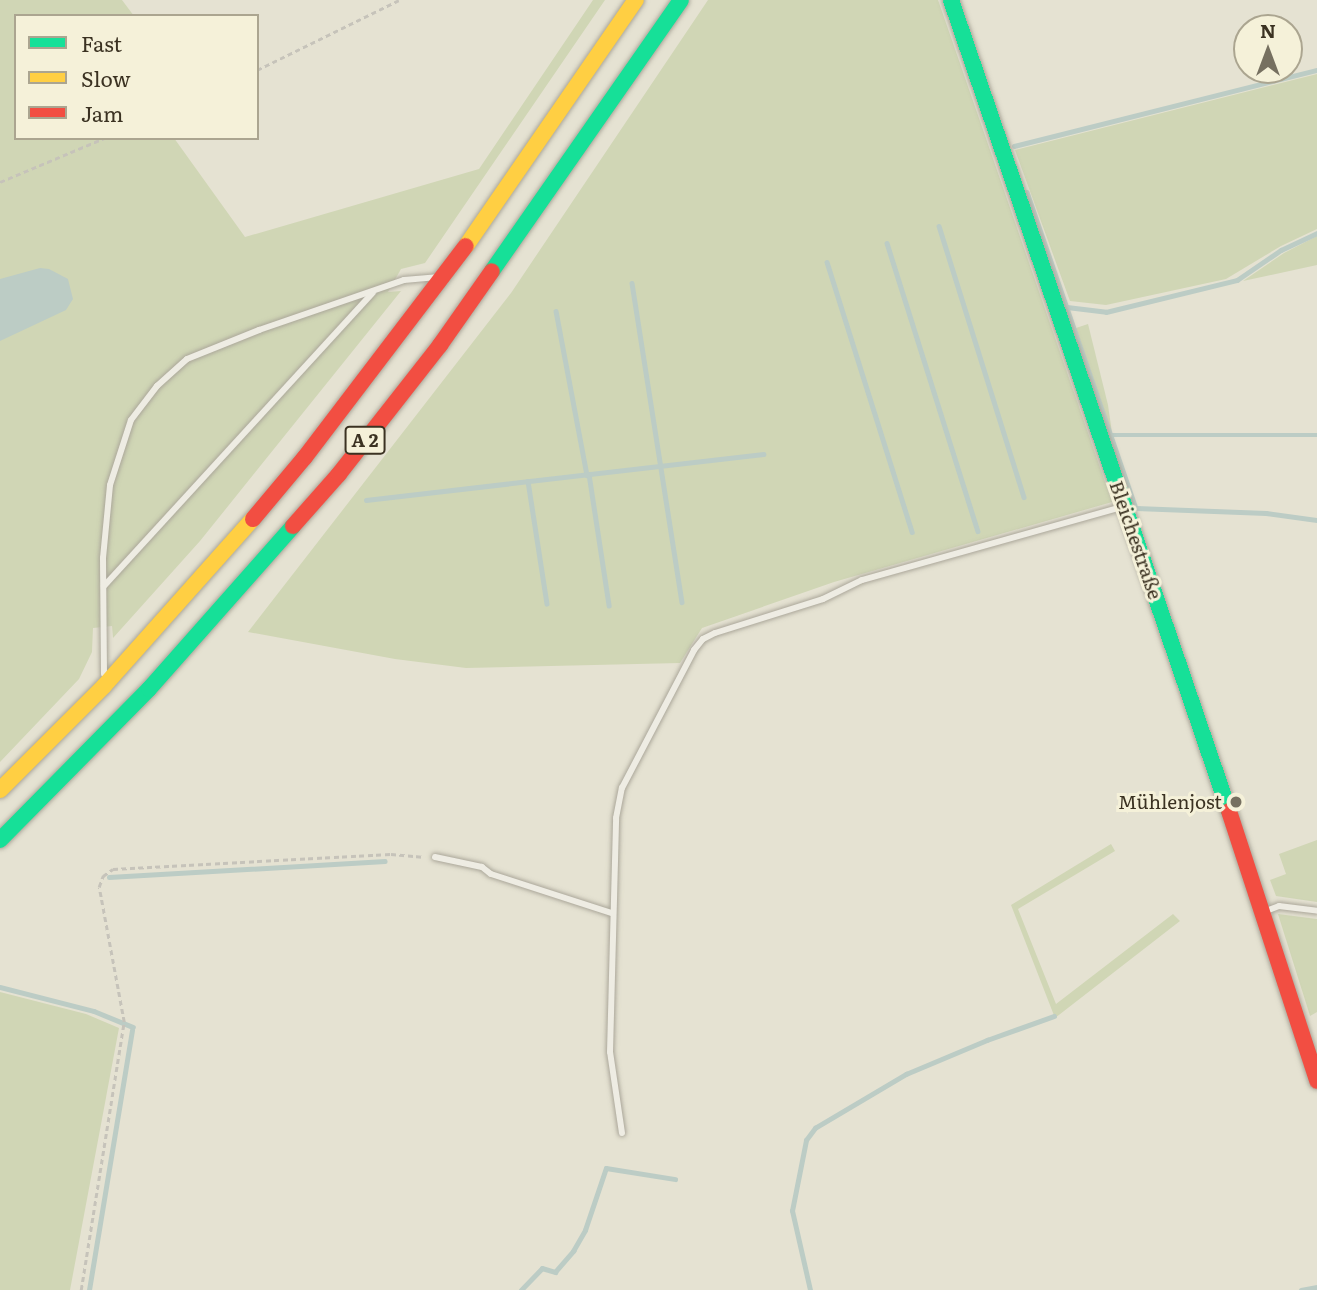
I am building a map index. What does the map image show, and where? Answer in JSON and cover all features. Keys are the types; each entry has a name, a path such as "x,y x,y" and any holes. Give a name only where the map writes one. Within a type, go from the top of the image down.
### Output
{"main road":[{"name":"A 2","path":"0,790 104,686 207,574 305,457 446,276 636,0"},
{"name":"A 2","path":"0,840 149,690 339,474 440,345 681,0"},
{"name":"Bleichestraße","path":"951,0 1264,912 1317,1081"}],"lane":[{"path":"104,686 103,586 110,485 131,420 157,386 187,359 259,330 404,280 446,276"},
{"path":"103,586 374,290"},
{"path":"622,1133 610,1052 616,818 622,788 694,650 704,639 823,599 862,580 1124,507"},
{"path":"435,857 482,867 491,874 612,913"},
{"path":"1264,912 1279,906 1317,911"}],"path":[{"path":"259,69 399,0"},
{"path":"0,183 98,140"},
{"path":"81,1290 124,1022 99,887 103,876 113,869 391,854 435,857"}],"green space":[{"path":"0,0 122,0 132,14 14,14 14,140 175,140 245,237 479,169 593,0 605,0 425,263 401,269 388,292 401,291 200,541 113,638 112,626 93,628 92,652 79,679 0,762"},
{"path":"708,0 938,0 1112,502 834,582 702,628 680,663 466,668 395,659 248,632 511,293"},
{"path":"1317,74 1317,229 1281,246 1226,279 1106,305 1070,301 1015,150 1277,84 1303,84 1303,78"},
{"path":"1317,236 1317,265 1243,281 1284,253"},
{"path":"1088,324 1108,405 1112,433 1076,328"},
{"path":"1317,840 1317,902 1276,896 1270,880 1286,874 1279,854"},
{"path":"1111,844 1115,851 1018,909 1056,1004 1173,914 1180,921 1055,1018 1011,905"},
{"path":"1278,914 1317,919 1317,1012 1310,1016"},
{"path":"0,992 86,1014 119,1028 70,1290 0,1290"}],"shaded area":[{"path":"40,268 49,269 68,279 73,299 66,310 0,341 0,279"}],"waterway":[{"path":"1014,146 1317,70"},
{"path":"1027,192 1136,508 1266,513 1317,520"},
{"path":"939,226 1024,497"},
{"path":"1067,307 1106,312 1237,280 1281,250 1317,233"},
{"path":"887,243 978,531"},
{"path":"827,262 912,532"},
{"path":"632,283 682,602"},
{"path":"556,311 587,475"},
{"path":"1110,435 1317,435"},
{"path":"366,500 763,454"},
{"path":"589,474 609,605"},
{"path":"528,481 547,604"},
{"path":"109,877 385,861"},
{"path":"0,987 94,1011 133,1027"},
{"path":"810,1290 792,1211 806,1140 815,1128 906,1074 987,1040 1054,1016"},
{"path":"89,1290 132,1031"},
{"path":"521,1290 542,1268 555,1272 573,1251 585,1230 606,1168 675,1179"},
{"path":"1301,1290 1317,1287"}],"traffic: fast":[{"path":"492,271 681,0"},
{"path":"951,0 1229,811"},
{"path":"0,840 149,689 293,526"}],"traffic: slow":[{"path":"466,246 636,0"},
{"path":"0,790 104,686 253,519"}],"traffic: jam":[{"path":"253,519 305,457 466,246"},
{"path":"293,526 339,474 440,345 492,271"},
{"path":"1229,811 1317,1081"}],"place":[{"name":"Mühlenjost","path":"1236,802"}]}
